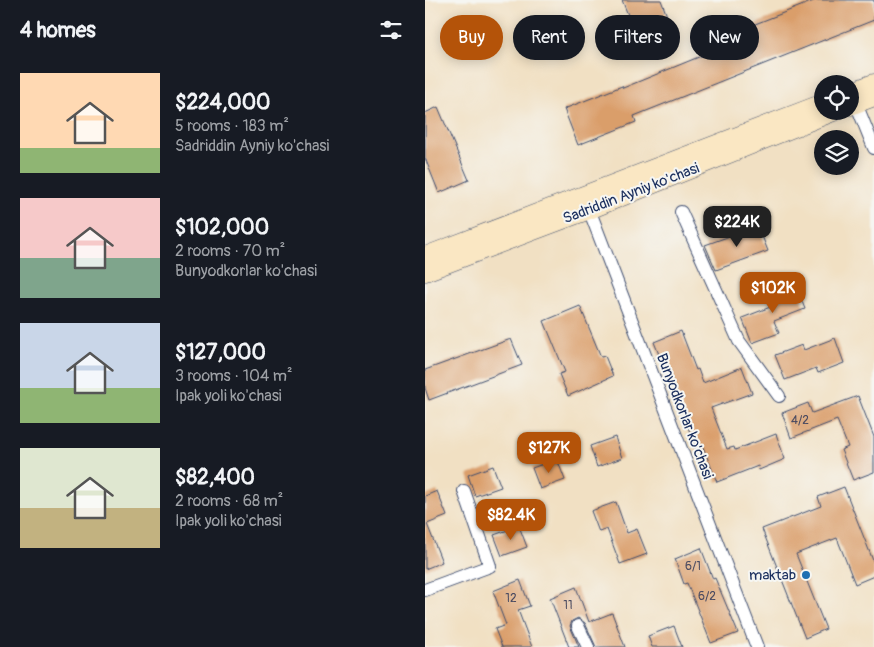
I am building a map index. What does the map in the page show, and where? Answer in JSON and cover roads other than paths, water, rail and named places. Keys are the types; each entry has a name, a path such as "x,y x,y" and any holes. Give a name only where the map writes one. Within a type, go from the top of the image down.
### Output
{"main road":[{"path":"859,93 874,83"},
{"path":"859,98 874,97"},
{"name":"Sadriddin Ayniy ko'chasi","path":"425,272 814,107"},
{"name":"Sadriddin Ayniy ko'chasi","path":"425,256 586,203 814,119"}],"street":[{"path":"859,114 874,148"},
{"name":"Bunyodkorlar ko'chasi","path":"586,203 757,647"},
{"path":"681,212 739,341 779,396"},
{"path":"425,590 489,566 464,491"},
{"path":"578,626 588,647"}],"place":[{"name":"maktab","path":"806,575"}]}
